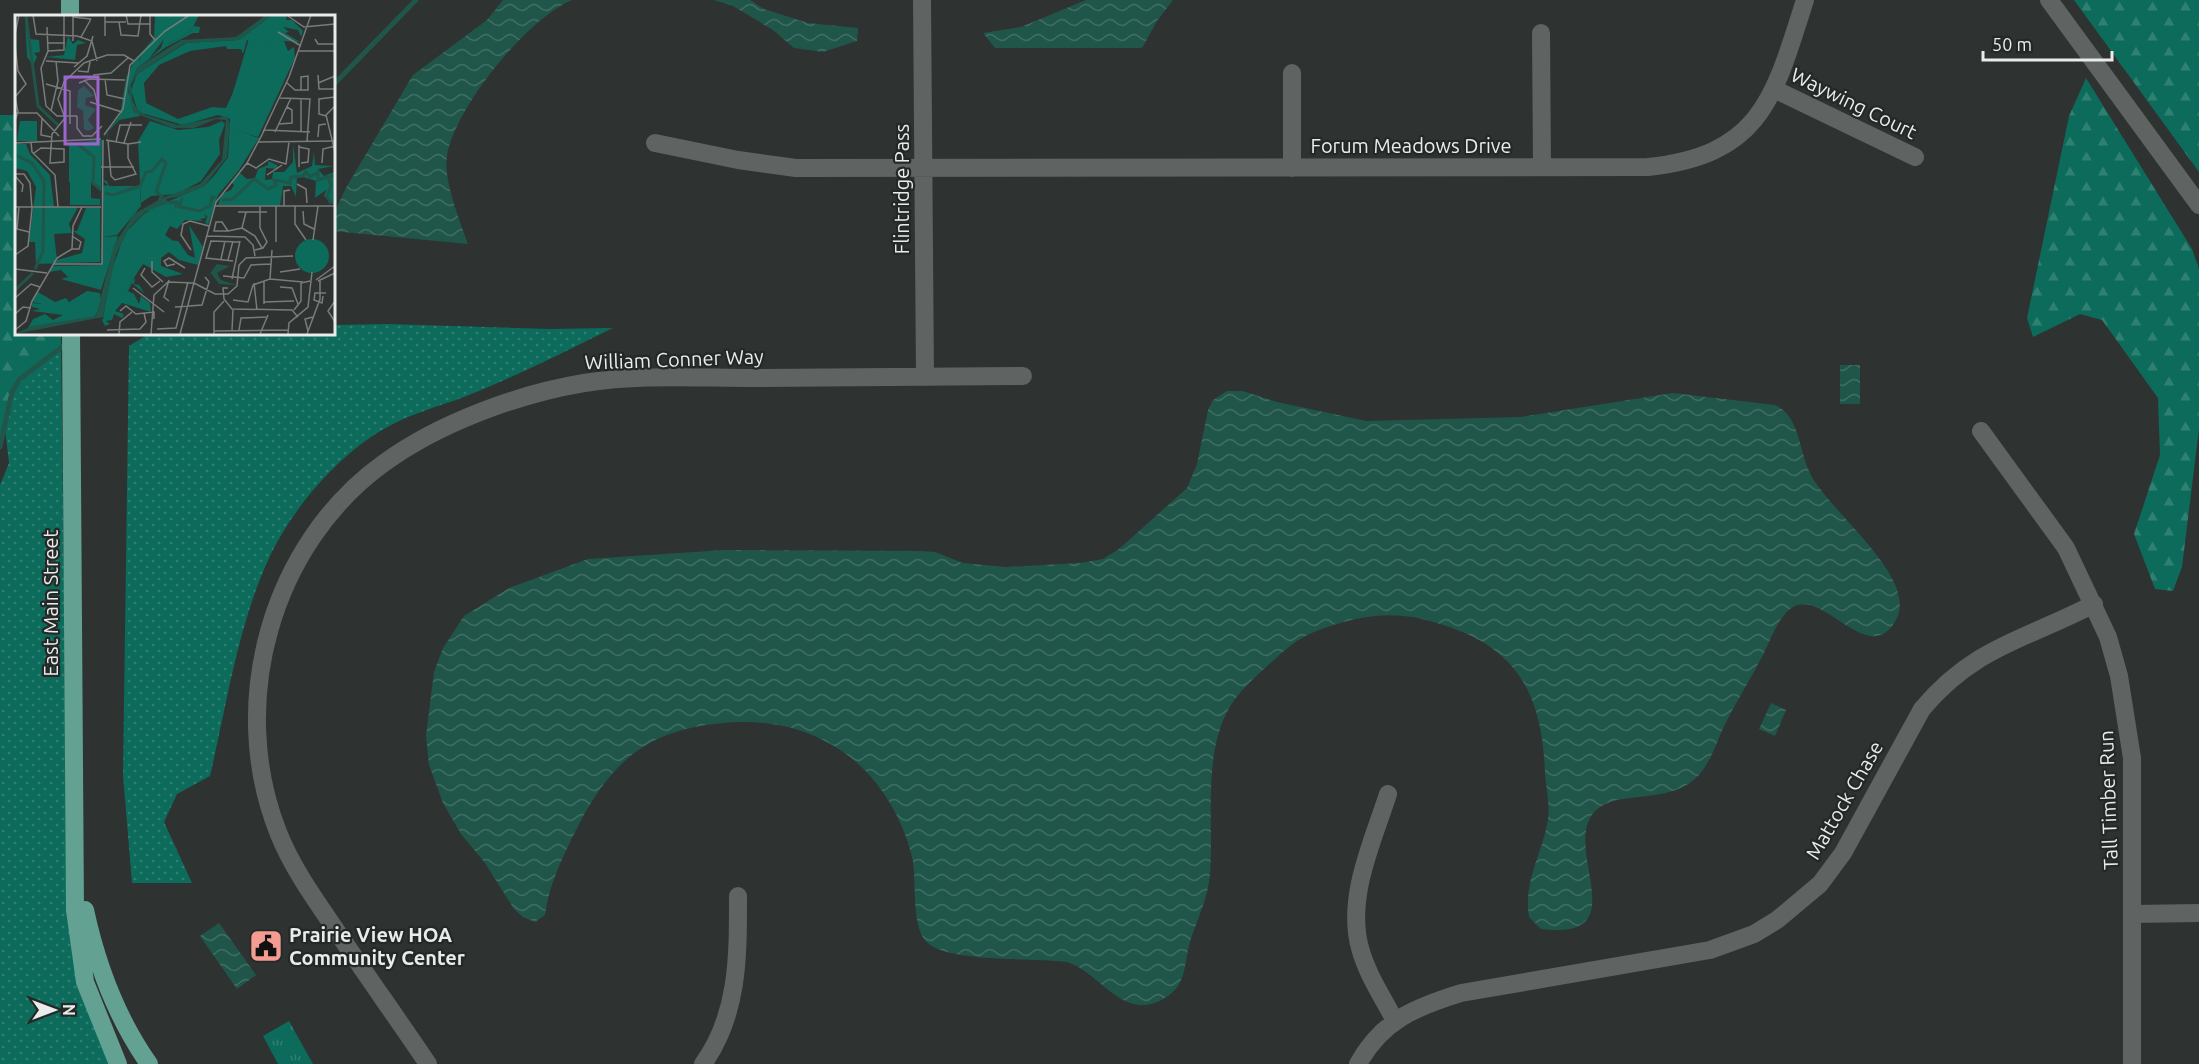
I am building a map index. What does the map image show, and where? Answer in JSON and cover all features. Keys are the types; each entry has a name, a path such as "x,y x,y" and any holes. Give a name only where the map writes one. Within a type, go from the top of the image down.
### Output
{"main road":[{"name":"East Main Street","path":"71,334 76,921 85,982 118,1064"},
{"name":"East Main Street","path":"76,874 105,983 130,1033 149,1064"}],"street":[{"name":"Flintridge Pass","path":"922,0 925,377"},
{"name":"Forum Meadows Drive","path":"655,143 781,167 1648,167 1702,157 1722,148 1755,119 1774,89 1805,0"},
{"path":"2049,0 2199,205"},
{"path":"1541,33 1542,167"},
{"path":"1292,73 1292,168"},
{"name":"Waywing Court","path":"1774,89 1916,157"},
{"name":"William Conner Way","path":"428,1064 296,871 277,830 262,776 257,739 257,703 264,646 289,576 323,522 368,476 423,438 464,420 551,390 624,379 1023,376"},
{"name":"Tall Timber Run","path":"1981,431 2066,548 2094,604 2119,676 2128,721 2132,758 2132,1064"},
{"name":"Mattock Chase","path":"1395,1019 1433,1001 1461,993 1710,950 1754,934 1777,920 1820,885 1844,853 1922,709 1938,690 1955,674 1984,654 2094,604"},
{"path":"1358,1064 1395,1019 1371,977 1360,948 1357,911 1362,873 1388,794"},
{"path":"702,1064 722,1031 732,998 738,949 738,896"},
{"path":"2133,914 2199,914"}],"green space":[{"path":"2074,0 2199,0 2199,172"},
{"path":"2086,78 2192,249 2199,269 2199,429 2182,567 2173,591 2155,589 2134,534 2160,455 2158,398 2102,320 2080,314 2033,337 2027,318 2069,116"},
{"path":"0,115 15,115 15,334 61,334 61,347 33,369 16,388 7,411 0,447"},
{"path":"334,325 613,328 502,381 394,424 350,453 318,484 279,538 259,582 241,636 210,776 177,794 164,822 192,883 132,883 123,775 129,346 148,334 334,334"},
{"path":"61,347 68,898 79,990 109,1064 0,1064 0,485 9,463 4,421 12,392 29,370"},
{"path":"289,1021 313,1064 278,1064 263,1036"}],"water":[{"path":"503,0 572,0 535,25 515,45 478,90 453,136 447,156 447,177 468,244 334,231 334,213 347,186 413,75 487,20"},
{"path":"714,0 750,0 764,9 808,23 858,28 857,41 823,52 794,48 773,30 733,6"},
{"path":"1086,0 1173,0 1157,21 1142,48 995,48 983,33 1021,27"},
{"path":"1840,365 1860,365 1860,404 1840,404"},
{"path":"1227,391 1243,391 1277,402 1366,421 1521,417 1673,393 1775,405 1789,416 1794,424 1809,471 1818,487 1868,544 1895,584 1900,603 1896,620 1885,633 1873,636 1860,633 1818,608 1805,604 1788,611 1776,628 1725,724 1710,758 1698,776 1687,785 1675,790 1610,802 1600,807 1588,822 1585,841 1592,905 1587,920 1571,929 1541,929 1529,917 1531,879 1546,831 1549,807 1537,714 1528,691 1515,670 1499,653 1478,639 1452,628 1408,616 1381,615 1354,619 1307,635 1288,648 1247,685 1231,705 1222,723 1216,743 1211,787 1211,853 1207,892 1190,942 1179,985 1168,996 1152,1004 1139,1005 1126,1001 1080,968 1067,962 975,957 941,950 929,944 923,937 916,916 912,857 904,831 891,805 875,781 855,761 829,743 800,731 754,722 708,725 681,730 658,739 638,751 603,785 588,807 556,873 545,915 535,922 523,917 514,909 485,863 461,834 443,803 429,765 426,736 434,672 443,648 464,616 509,588 588,559 725,550 920,551 935,552 963,563 1005,567 1080,563 1103,559 1119,549 1187,488 1197,464 1208,410 1213,400"},
{"path":"1771,703 1786,710 1775,736 1759,729"},
{"path":"219,923 256,975 237,989 200,936"}],"waterway":[{"path":"334,84 416,0"},
{"path":"0,447 12,392 20,379 67,343"}],"place":[{"name":"Prairie View HOA Community Center","path":"266,946"}]}
